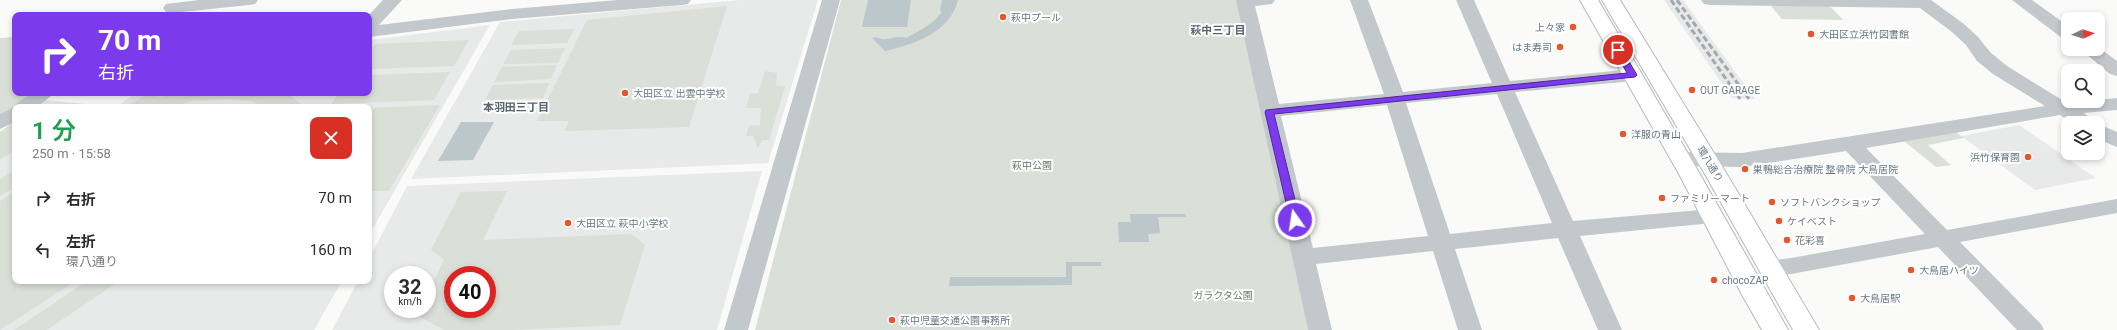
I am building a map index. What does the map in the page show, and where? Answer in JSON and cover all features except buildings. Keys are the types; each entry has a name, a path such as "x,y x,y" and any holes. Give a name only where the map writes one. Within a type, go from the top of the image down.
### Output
{"main road":[{"path":"1589,0 1681,159 1775,330"},
{"name":"環八通り","path":"1611,0 1707,160 1806,330"}],"street":[{"path":"173,8 249,0"},
{"path":"372,23 393,0"},
{"path":"372,32 613,3 682,0"},
{"path":"736,330 831,0"},
{"path":"1266,0 1245,1 1320,330"},
{"path":"1359,0 1395,99 1440,242 1470,330"},
{"path":"1465,0 1610,330"},
{"path":"1710,0 1922,2 1958,28 1994,66 2061,107"},
{"path":"2021,0 2061,29"},
{"path":"2098,56 2117,70"},
{"path":"1270,112 1632,75"},
{"path":"28,104 40,96"},
{"path":"2105,105 2117,104"},
{"path":"1681,159 1742,160 1851,144 2063,108 2075,116"},
{"path":"0,123 12,115"},
{"path":"2105,134 2117,141"},
{"path":"1851,144 2032,330"},
{"path":"1769,268 1791,266 2117,206"},
{"path":"1303,257 1440,242 1712,216"}],"shaded area":[{"name":"大田区立 出雲中学校","path":"740,0 818,0 768,163 411,179 500,22"},
{"path":"868,0 911,0 907,27 862,27"},
{"path":"942,0 958,0 954,11 947,21 939,29 929,35 908,45 885,51 872,38 906,38 916,33 930,24 942,12 940,11"},
{"path":"1664,0 1683,0 1755,99 1732,98"},
{"path":"490,25 372,230 372,104 120,104 132,96 372,96 372,40"},
{"path":"45,100 86,104 39,104"},
{"path":"461,122 494,122 473,160 438,161"},
{"name":"浜竹保育園","path":"2019,125 2061,154 2061,160 2070,160 2096,178 2035,190 1961,136"},
{"path":"12,127 12,284 340,284 314,330 0,330 0,135"},
{"name":"大田区立 萩中小学校","path":"762,171 717,330 332,330 356,284 372,284 372,253 407,186"},
{"path":"1130,214 1185,214 1186,217 1158,217 1160,233 1148,234 1149,242 1119,242 1118,222 1131,222"},
{"path":"1066,262 1101,262 1101,266 1072,266 1072,285 949,286 950,277 1066,277"}],"green space":[{"name":"萩中公園","path":"841,0 1237,0 1308,330 755,330"},
{"path":"727,6 689,127 565,131 569,121 537,121 587,20"},
{"path":"1771,6 1828,6 1832,8 1843,20 1782,19"},
{"path":"574,29 567,43 511,45 519,31"},
{"path":"12,37 12,96 32,96 20,104 12,104 12,109 0,117 0,38"},
{"path":"469,40 454,66 372,69 372,48 375,44"},
{"path":"565,48 558,63 503,64 511,50"},
{"path":"557,65 551,79 494,82 502,67"},
{"path":"765,71 777,73 776,86 785,86 769,140 762,140 758,148 753,136 746,136 749,126 760,125 761,108 746,108 750,94 758,93"},
{"path":"450,72 434,100 331,104 337,96 372,96 372,75"},
{"path":"549,83 543,98 485,100 493,85"},
{"path":"144,96 291,96 301,104 258,104 251,101 227,99 192,101 182,104 130,104"},
{"path":"440,105 389,191 372,191 372,108"},
{"path":"12,123 12,153 0,159 0,132"},
{"path":"1954,131 1964,138 1928,145 1951,165 1936,167 1904,141"},
{"path":"12,172 12,189 0,196 0,179"},
{"path":"507,191 483,240 631,234 645,245 620,325 512,330 444,330 422,318 436,318 436,277 444,259 431,250 461,192"},
{"path":"12,194 12,284 71,284 0,330 0,201"},
{"path":"83,284 115,284 47,330 14,330"}],"railway":[{"path":"1671,0 1740,99"},
{"path":"1677,0 1749,99"}],"place":[{"name":"萩中プール","path":"1003,17"},
{"name":"上々家","path":"1573,27"},
{"name":"大田区立浜竹図書館","path":"1811,34"},
{"name":"はま寿司","path":"1560,47"},
{"name":"OUT GARAGE","path":"1692,90"},
{"name":"大田区立 出雲中学校","path":"625,93"},
{"name":"洋服の青山","path":"1623,134"},
{"name":"浜竹保育園","path":"2028,157"},
{"name":"巣鴨総合治療院 整骨院 大鳥居院","path":"1745,169"},
{"name":"ファミリーマート","path":"1662,198"},
{"name":"ソフトバンクショップ","path":"1772,202"},
{"name":"ケイベスト","path":"1779,221"},
{"name":"大田区立 萩中小学校","path":"568,223"},
{"name":"花彩喜","path":"1787,240"},
{"name":"大鳥居ハイツ","path":"1911,270"},
{"name":"chocoZAP","path":"1714,280"},
{"name":"大鳥居駅","path":"1852,298"},
{"name":"萩中児童交通公園事務所","path":"892,320"}],"district":[{"name":"萩中三丁目","path":"1218,30"},
{"name":"本羽田三丁目","path":"516,107"}],"route":[{"path":"1295,220 1270,112 1632,75 1618,50"}],"park label":[{"name":"ガラクタ公園","path":"1223,295"}]}
